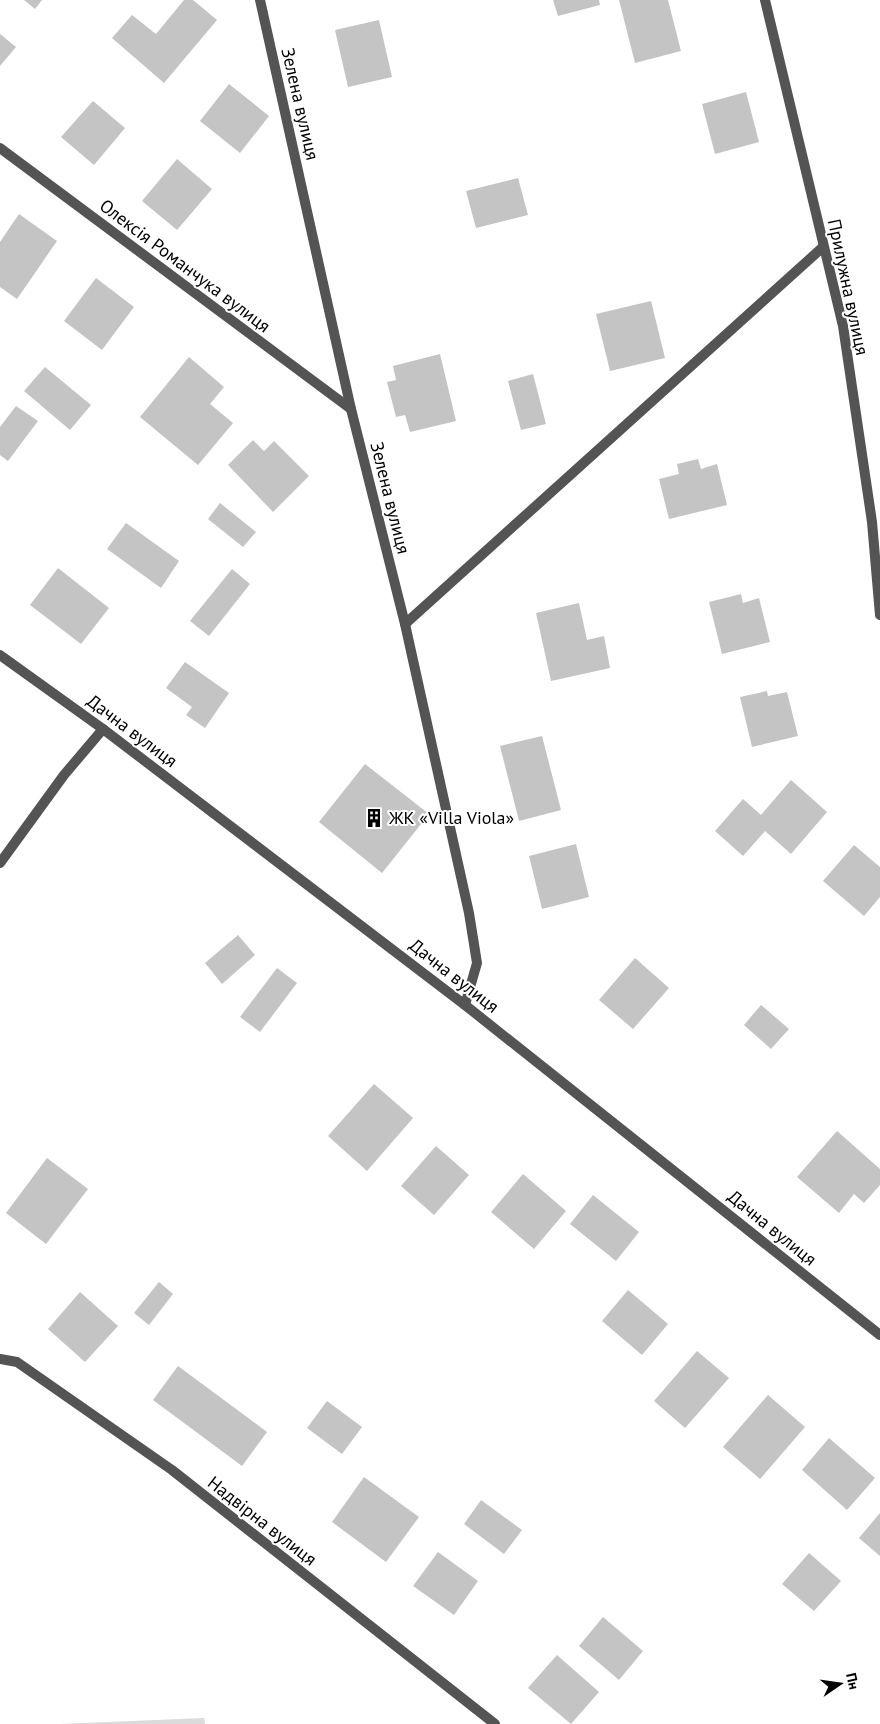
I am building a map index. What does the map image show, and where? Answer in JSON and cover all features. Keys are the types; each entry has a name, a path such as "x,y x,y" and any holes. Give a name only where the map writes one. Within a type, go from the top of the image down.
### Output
{"street":[{"name":"Зелена вулиця","path":"260,0 350,409 405,624 472,931 477,963 465,1004"},
{"name":"Прилужна вулиця","path":"765,0 843,326 872,522 880,615"},
{"name":"Олексія Романчука вулиця","path":"0,148 350,409"},
{"path":"405,624 823,247"},
{"name":"Дачна вулиця","path":"0,655 103,729 465,1004 880,1335"},
{"path":"0,863 64,775 103,729"},
{"name":"Надвірна вулиця","path":"0,1359 17,1362 172,1470 495,1724"}],"shaded area":[{"path":"204,1718 205,1724 60,1724"}],"building":[{"path":"24,0 42,0 35,9"},
{"path":"184,0 193,0 217,20 164,83 112,38 132,15 156,34"},
{"path":"553,0 599,0 600,5 558,16"},
{"path":"619,0 668,0 681,51 635,63"},
{"path":"379,20 392,77 348,87 335,30"},
{"path":"0,34 16,47 0,66"},
{"path":"229,84 269,116 240,153 200,121"},
{"path":"746,92 759,142 715,154 702,104"},
{"path":"93,101 125,128 94,165 61,137"},
{"path":"177,159 212,189 177,230 142,201"},
{"path":"518,178 528,215 476,228 466,191"},
{"path":"19,214 57,241 17,299 0,287 0,242"},
{"path":"96,278 134,307 102,350 64,321"},
{"path":"651,301 665,358 610,371 596,314"},
{"path":"440,354 456,421 410,432 405,415 396,417 387,382 396,380 393,366"},
{"path":"189,357 224,387 210,404 233,423 198,465 140,417"},
{"path":"45,367 91,405 70,430 24,391"},
{"path":"533,374 546,424 521,430 508,381"},
{"path":"16,406 38,421 8,461 0,455 0,427"},
{"path":"253,440 264,451 274,441 309,476 273,512 228,465"},
{"path":"698,459 701,469 717,464 727,505 669,519 659,479 679,474 677,464"},
{"path":"220,503 256,532 243,547 208,519"},
{"path":"126,523 179,561 161,588 107,549"},
{"path":"58,568 109,608 81,644 30,605"},
{"path":"232,569 250,584 209,636 190,621"},
{"path":"741,594 743,603 759,598 770,642 722,654 709,602"},
{"path":"579,603 587,640 604,636 610,668 551,681 536,613"},
{"path":"185,662 229,693 205,728 186,715 192,707 166,688"},
{"path":"767,691 768,696 787,692 798,736 752,747 740,697"},
{"path":"542,736 561,810 519,821 500,746"},
{"name":"ЖК «Villa Viola»","path":"365,764 429,814 382,873 319,822"},
{"path":"791,780 827,812 791,854 765,831 743,856 715,831 743,799 761,815"},
{"path":"576,844 589,897 542,909 529,856"},
{"path":"854,845 880,867 880,897 864,916 823,881"},
{"path":"238,935 255,955 222,984 205,963"},
{"path":"635,958 669,988 633,1029 599,1000"},
{"path":"277,968 297,983 260,1032 240,1017"},
{"path":"761,1005 789,1029 771,1049 744,1025"},
{"path":"374,1084 413,1118 367,1171 328,1136"},
{"path":"837,1131 880,1169 880,1185 864,1203 854,1194 839,1213 797,1177"},
{"path":"436,1146 469,1175 434,1215 401,1186"},
{"path":"47,1158 88,1189 46,1244 6,1213"},
{"path":"523,1174 566,1211 534,1249 491,1212"},
{"path":"593,1195 639,1232 616,1261 570,1224"},
{"path":"159,1282 173,1294 149,1325 134,1313"},
{"path":"628,1290 668,1324 642,1355 602,1321"},
{"path":"80,1292 118,1326 85,1362 48,1329"},
{"path":"697,1351 729,1378 685,1428 654,1401"},
{"path":"178,1366 267,1432 242,1466 153,1400"},
{"path":"768,1395 805,1427 760,1479 723,1447"},
{"path":"327,1401 362,1427 342,1454 307,1428"},
{"path":"829,1438 875,1478 847,1510 802,1470"},
{"path":"364,1477 419,1517 386,1562 332,1522"},
{"path":"481,1500 522,1530 504,1554 464,1524"},
{"path":"880,1513 880,1556 859,1538"},
{"path":"438,1552 478,1581 454,1615 413,1586"},
{"path":"809,1553 841,1581 814,1611 782,1584"},
{"path":"603,1617 643,1651 619,1680 579,1646"},
{"path":"557,1655 599,1692 571,1724 528,1688"}],"place":[{"name":"ЖК «Villa Viola»","path":"374,818"}]}
